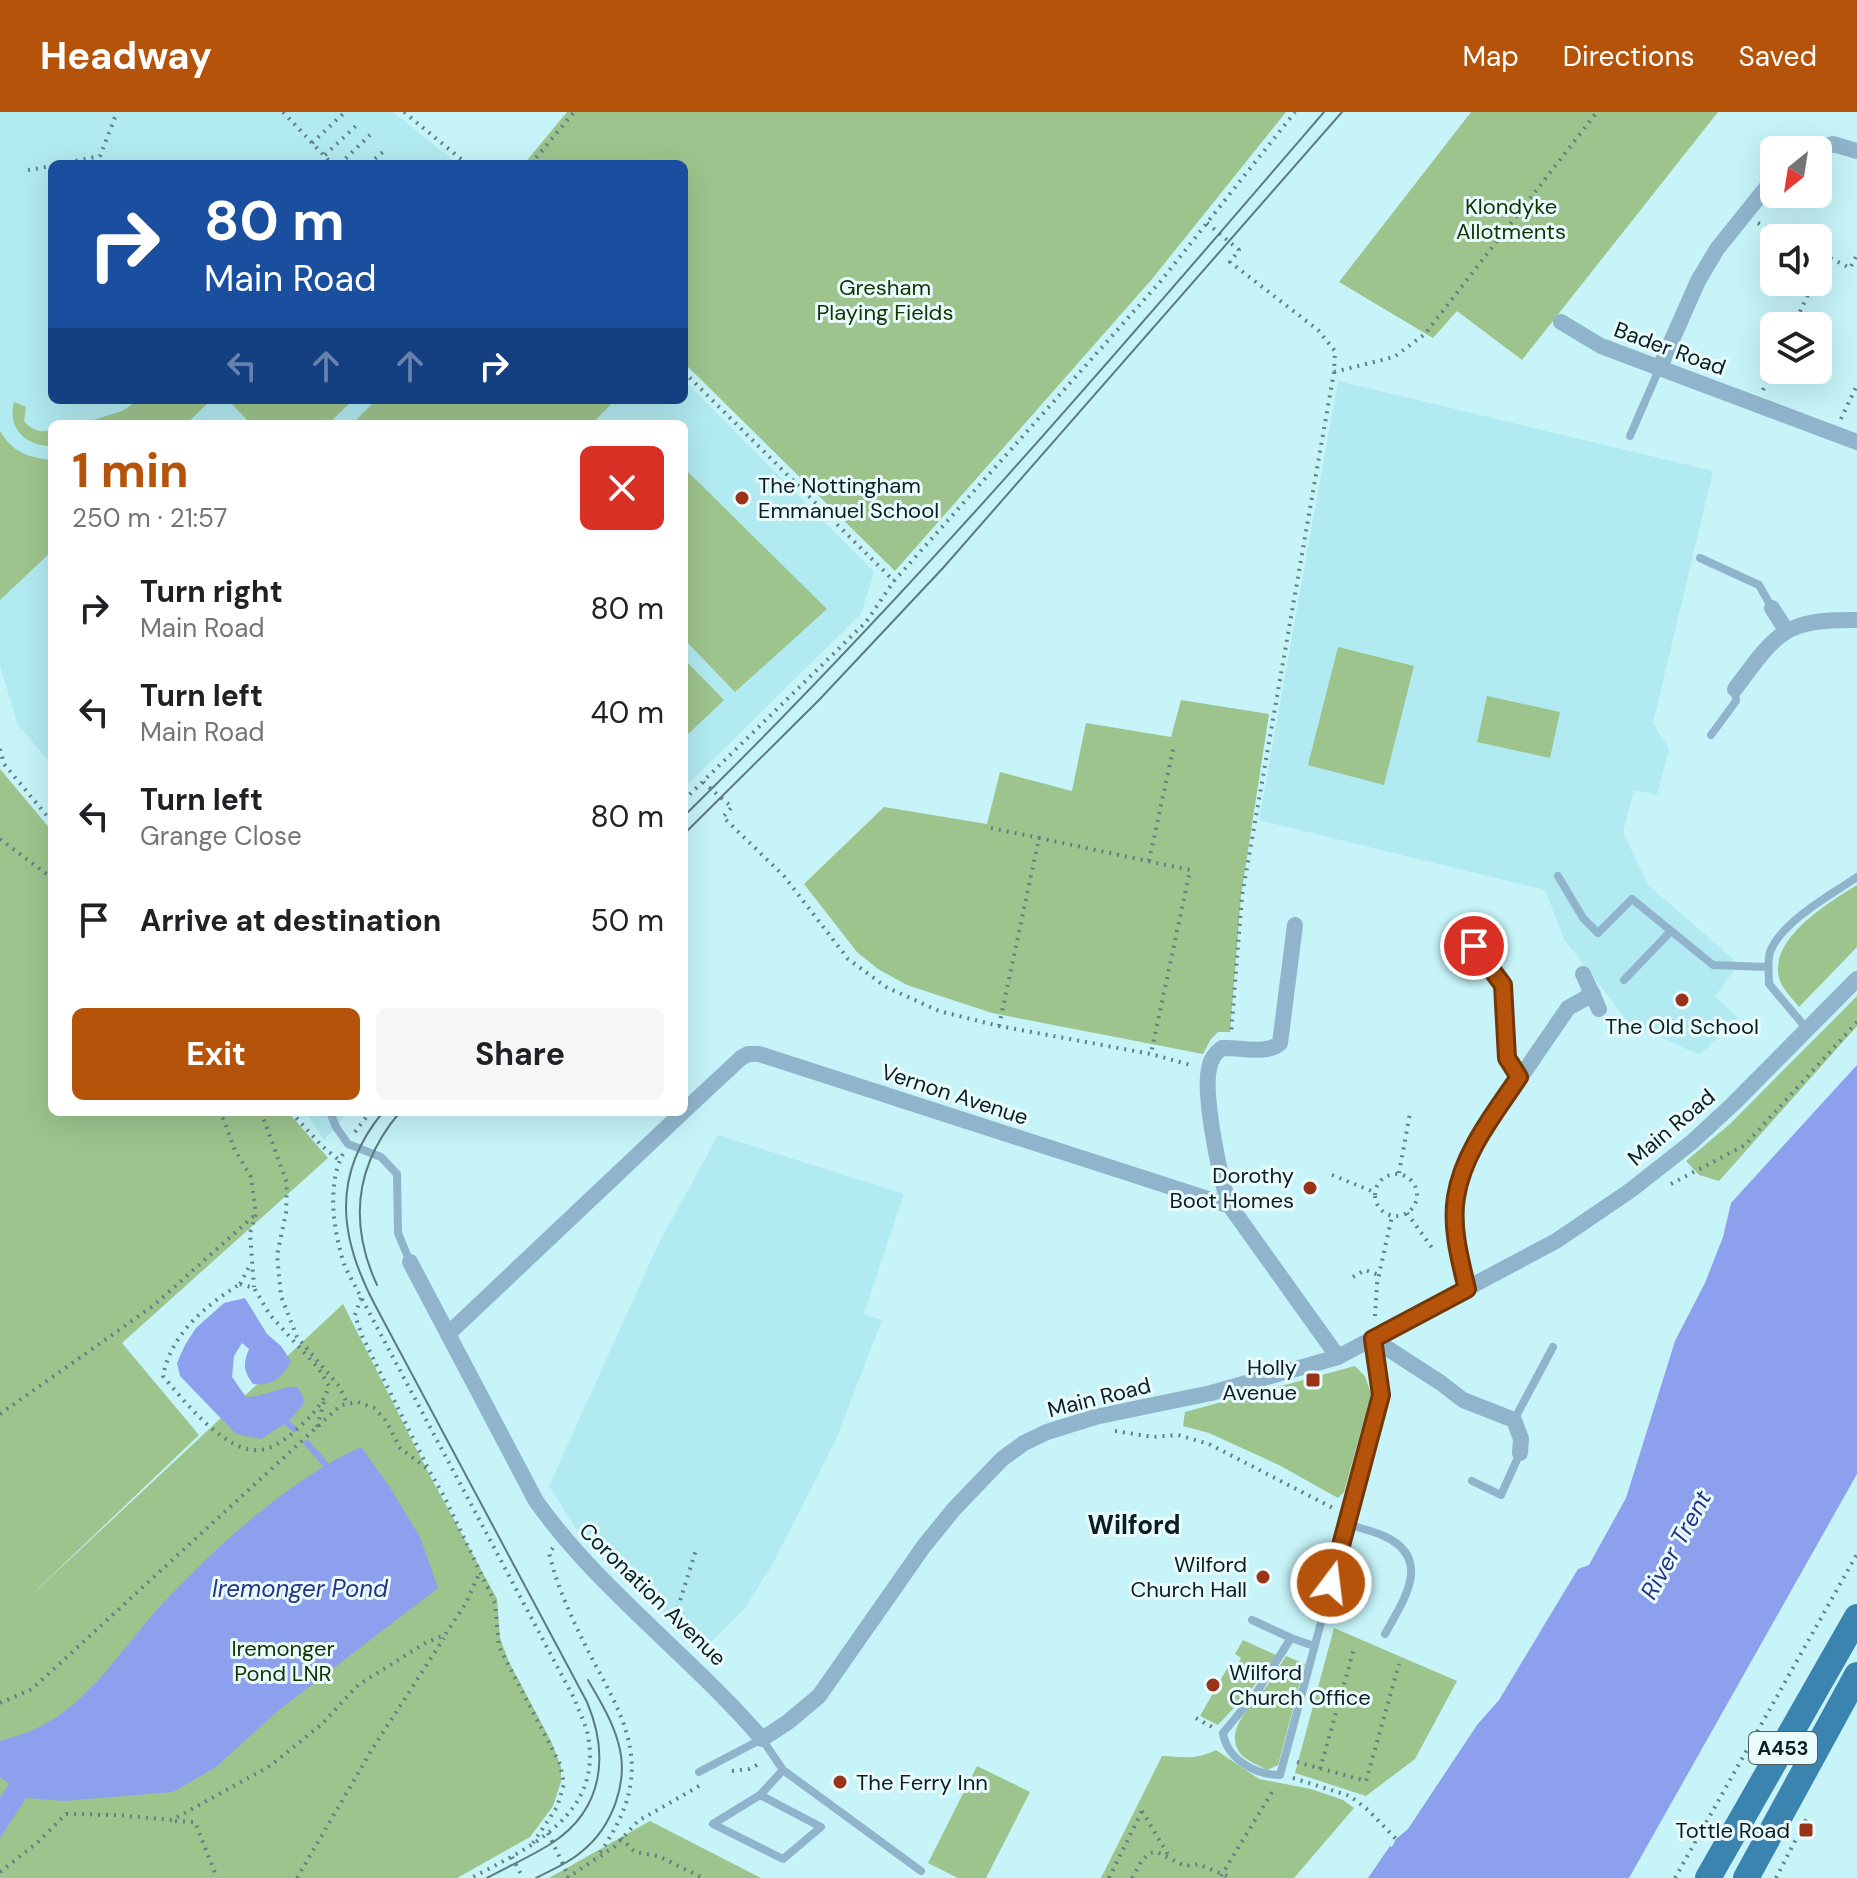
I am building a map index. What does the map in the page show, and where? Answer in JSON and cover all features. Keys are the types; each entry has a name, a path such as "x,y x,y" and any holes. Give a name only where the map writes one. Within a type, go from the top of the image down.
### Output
{"main road":[{"name":"A453","path":"1708,1878 1857,1617"},
{"name":"A453","path":"1746,1878 1857,1675"},
{"name":"A453","path":"1763,1878 1780,1843 1795,1788"}],"street":[{"path":"1832,144 1857,151"},
{"path":"1660,367 1698,281 1717,249 1760,195"},
{"name":"Bader Road","path":"1561,322 1601,346 1857,442"},
{"path":"1772,608 1786,630"},
{"path":"1735,689 1769,645 1786,630 1828,620 1857,620"},
{"path":"1295,925 1280,1043 1276,1048 1230,1048 1216,1052 1208,1070 1212,1126 1224,1191 1230,1206 1338,1357"},
{"path":"1463,931 1503,985 1507,1058 1519,1077"},
{"path":"1467,1289 1457,1237 1456,1196 1467,1159 1568,1008 1596,1002 1583,974"},
{"name":"Main Road","path":"762,1739 819,1696 924,1546 1002,1459 1035,1438 1095,1417 1211,1393 1338,1357 1556,1241 1661,1167 1733,1104 1857,979"},
{"name":"Vernon Avenue","path":"688,1108 741,1058 759,1054 1230,1206"},
{"name":"Vernon Avenue","path":"448,1334 680,1116"},
{"name":"Coronation Avenue","path":"410,1262 536,1501 596,1574 727,1698 762,1739"},
{"path":"1373,1339 1463,1400 1514,1420 1521,1439 1520,1453"},
{"path":"1323,1615 1381,1395 1373,1339"}],"lane":[{"path":"1630,436 1660,367"},
{"path":"1700,558 1759,585 1772,608"},
{"path":"1711,735 1736,701 1735,689"},
{"path":"1558,876 1583,918 1598,933 1632,899 1713,965 1768,967"},
{"path":"1807,1030 1769,984 1770,953 1782,933 1815,905 1857,877"},
{"path":"1624,980 1671,931"},
{"path":"332,1116 348,1144 381,1157 397,1174 398,1233 410,1262"},
{"path":"1514,1420 1553,1347"},
{"path":"1472,1481 1501,1495 1520,1453"},
{"path":"1348,1520 1384,1536 1408,1554 1412,1564 1411,1587 1385,1634"},
{"path":"1291,1638 1257,1692 1223,1733 1226,1745 1245,1765 1269,1775 1280,1775 1323,1615"},
{"path":"1252,1620 1314,1646"},
{"path":"699,1772 762,1739 783,1770 921,1871"},
{"path":"760,1795 821,1827 783,1859 713,1824 760,1795 783,1770"}],"path":[{"path":"98,160 117,112"},
{"path":"283,112 328,160"},
{"path":"312,143 345,112"},
{"path":"404,112 462,160"},
{"path":"534,160 574,112"},
{"path":"688,796 866,622 894,581 1160,282 1295,112"},
{"path":"1334,372 1394,357 1425,334 1597,112"},
{"path":"325,156 358,124"},
{"path":"344,160 370,135"},
{"path":"374,160 385,150"},
{"path":"80,160 100,156"},
{"path":"28,170 48,167"},
{"path":"1743,216 1760,224"},
{"path":"1207,223 1239,250 1230,262 1318,330 1335,351 1334,372 1242,896 1230,1048"},
{"path":"1850,268 1857,255"},
{"path":"1832,259 1857,271"},
{"path":"688,376 894,581"},
{"path":"1757,404 1766,384"},
{"path":"1835,432 1857,385"},
{"path":"1149,861 1174,745"},
{"path":"0,749 4,764 48,817"},
{"path":"703,781 732,807 723,817 784,876 848,959 903,996 939,1011 999,1026 1151,1054 1208,1070"},
{"path":"991,828 1190,870 1151,1054"},
{"path":"999,1026 1039,838"},
{"path":"0,839 48,875"},
{"path":"1665,1187 1745,1145 1857,1022"},
{"path":"1399,1173 1410,1113"},
{"path":"220,1116 251,1177 256,1214 250,1233 254,1288 270,1315 319,1369 329,1386 317,1427"},
{"path":"262,1116 287,1183 286,1213 277,1255 281,1296 297,1337 339,1386 348,1404"},
{"path":"295,1116 340,1161 334,1218 339,1248 361,1297 575,1700 588,1734 591,1765 584,1787 564,1822 512,1857 471,1878"},
{"path":"1399,1173 1415,1184 1416,1202 1407,1213 1392,1216 1378,1206 1375,1192 1384,1177 1399,1173"},
{"path":"1332,1175 1375,1192"},
{"path":"1407,1213 1435,1252"},
{"path":"0,1414 153,1306 256,1214"},
{"path":"1373,1339 1379,1275 1392,1216"},
{"path":"251,1261 240,1284 213,1301 191,1321 166,1360 163,1376 231,1444 258,1451 282,1442 309,1420 325,1399"},
{"path":"1353,1277 1365,1270 1379,1275"},
{"path":"240,1284 254,1288"},
{"path":"361,1297 355,1315 362,1336 495,1603 499,1647 560,1764 564,1784 557,1807 533,1843"},
{"path":"0,1703 32,1689 341,1405 358,1402 374,1408 386,1421 400,1448 429,1470"},
{"path":"1095,1417 1109,1430 1153,1437 1178,1435 1209,1444 1348,1520"},
{"path":"565,1540 549,1553 556,1582 619,1712 632,1751 631,1782 625,1807 616,1829 597,1858"},
{"path":"665,1638 676,1617 696,1550"},
{"path":"1675,1878 1857,1554"},
{"path":"297,1878 371,1751 466,1603 479,1572"},
{"path":"172,1820 270,1766 322,1724 358,1685 427,1642 445,1635"},
{"path":"1320,1769 1354,1649"},
{"path":"1285,1759 1366,1781 1399,1664"},
{"path":"730,1771 749,1769 773,1756"},
{"path":"1222,1874 1265,1808 1280,1775 1350,1796 1396,1839"},
{"path":"548,1833 568,1878 614,1847 638,1821 705,1783"},
{"path":"1109,1878 1142,1811 1171,1860"},
{"path":"0,1872 37,1843 66,1814 117,1815 195,1822 217,1878"},
{"path":"621,1838 635,1852 658,1856 703,1878"},
{"path":"1132,1878 1142,1860 1150,1853 1157,1852 1185,1866 1198,1864 1232,1878"},
{"path":"512,1857 522,1876 513,1878"}],"shaded area":[{"name":"The Nottingham Emmanuel School","path":"0,112 393,112 453,160 48,160 48,404 688,404 688,384 874,572 861,614 688,784 688,420 48,420 48,760 18,725 0,666"},
{"path":"1338,381 1713,471 1653,723 1669,749 1657,795 1634,790 1623,832 1648,885 1733,959 1733,972 1715,996 1738,1018 1700,1055 1629,1023 1564,939 1545,890 1259,820"},
{"path":"308,1116 345,1116 324,1140"},
{"path":"718,1135 904,1194 864,1314 882,1320 836,1439 772,1565 745,1608 707,1646 676,1617 656,1610 604,1562 582,1538 549,1486 658,1245"}],"green space":[{"name":"Gresham Playing Fields","path":"567,112 1286,112 1152,279 895,571 688,367 688,160 527,160"},
{"name":"Klondyke Allotments","path":"1471,112 1718,112 1522,360 1457,311 1433,338 1339,282"},
{"path":"14,402 26,407 24,421 37,430 48,430 48,446 34,443 21,434 13,420"},
{"path":"133,404 207,404 190,420 93,420 122,411"},
{"path":"232,404 349,404 332,420 247,420"},
{"path":"372,404 611,404 596,420 356,420"},
{"path":"0,431 22,453 48,460 48,555 0,600"},
{"path":"688,472 827,609 735,692 688,643"},
{"path":"1338,647 1414,666 1384,785 1308,765"},
{"path":"688,663 724,700 688,734"},
{"path":"1487,696 1560,712 1550,758 1477,742"},
{"path":"1181,700 1269,714 1241,896 1230,1032 1218,1032 1203,1054 992,1013 907,985 878,969 857,952 804,884 884,807 987,824 1000,772 1072,791 1086,723 1171,737"},
{"name":"Iremonger Pond LNR","path":"0,769 48,826 48,1116 291,1116 328,1158 122,1343 199,1435 23,1603 343,1304 497,1599 500,1638 509,1662 551,1741 561,1767 561,1782 553,1806 530,1837 457,1878 0,1878"},
{"path":"1857,885 1857,947 1799,1007 1780,981 1778,966 1782,951 1802,924"},
{"path":"1857,996 1857,1026 1719,1181 1699,1175 1686,1161 1730,1124"},
{"path":"1355,1366 1365,1376 1371,1394 1344,1492 1338,1498 1279,1465 1209,1433 1183,1426 1185,1412"},
{"path":"1334,1628 1457,1681 1415,1759 1366,1796 1295,1773"},
{"path":"1243,1640 1276,1655 1254,1686 1218,1725 1200,1716 1229,1665 1236,1668 1241,1658 1235,1654"},
{"path":"1286,1656 1305,1664 1278,1765 1267,1770 1240,1753 1235,1735 1243,1716"},
{"path":"1216,1750 1259,1779 1311,1789 1343,1800 1354,1808 1294,1878 1101,1878 1162,1756 1196,1757"},
{"path":"977,1766 1030,1792 986,1878 958,1878 928,1863"},
{"path":"650,1821 761,1878 549,1878"}],"water":[{"name":"River Trent","path":"1857,1065 1857,1474 1629,1878 1368,1878 1390,1846 1408,1829 1477,1725 1499,1700 1578,1569 1589,1565 1626,1498 1675,1341 1705,1283 1723,1237 1731,1203"},
{"path":"245,1298 267,1334 281,1346 291,1361 276,1380 253,1384 245,1367 249,1349 242,1343 234,1356 232,1377 246,1397 298,1387 305,1402 289,1421 261,1439 236,1434 180,1376 177,1363 196,1328 224,1303"},
{"name":"Iremonger Pond","path":"361,1447 420,1537 438,1588 279,1710 216,1767 173,1792 64,1801 26,1798 0,1838 0,1797 9,1784 0,1777 0,1741 35,1729 73,1704 106,1672 165,1601 232,1536 308,1477"}],"waterway":[{"path":"287,1423 294,1429"},
{"path":"307,1443 326,1465"}],"tram line":[{"path":"688,812 851,646 1012,471 1324,112"},
{"path":"688,830 819,700 943,568 1342,112"},
{"path":"380,1116 366,1136 348,1183 346,1207 354,1255 375,1305 587,1702 598,1741 597,1779 592,1797 582,1814 552,1843 487,1878"},
{"path":"377,1285 362,1239 361,1195 373,1153 397,1116"},
{"path":"536,1878 570,1860 591,1843 609,1817 620,1788 622,1773 618,1742 588,1680"}],"place":[{"name":"The Nottingham Emmanuel School","path":"742,498"},
{"name":"The Old School","path":"1682,1000"},
{"name":"Dorothy Boot Homes","path":"1310,1188"},
{"name":"Holly Avenue","path":"1313,1380"},
{"name":"Wilford Church Hall","path":"1263,1577"},
{"name":"Wilford Church Office","path":"1213,1685"},
{"name":"The Ferry Inn","path":"840,1782"},
{"name":"Tottle Road","path":"1806,1830"}],"district":[{"name":"Wilford","path":"1134,1525"}],"route":[{"path":"1331,1583 1381,1395 1373,1339 1467,1289 1455,1225 1456,1196 1467,1159 1519,1077 1507,1058 1503,985 1474,946"}]}
